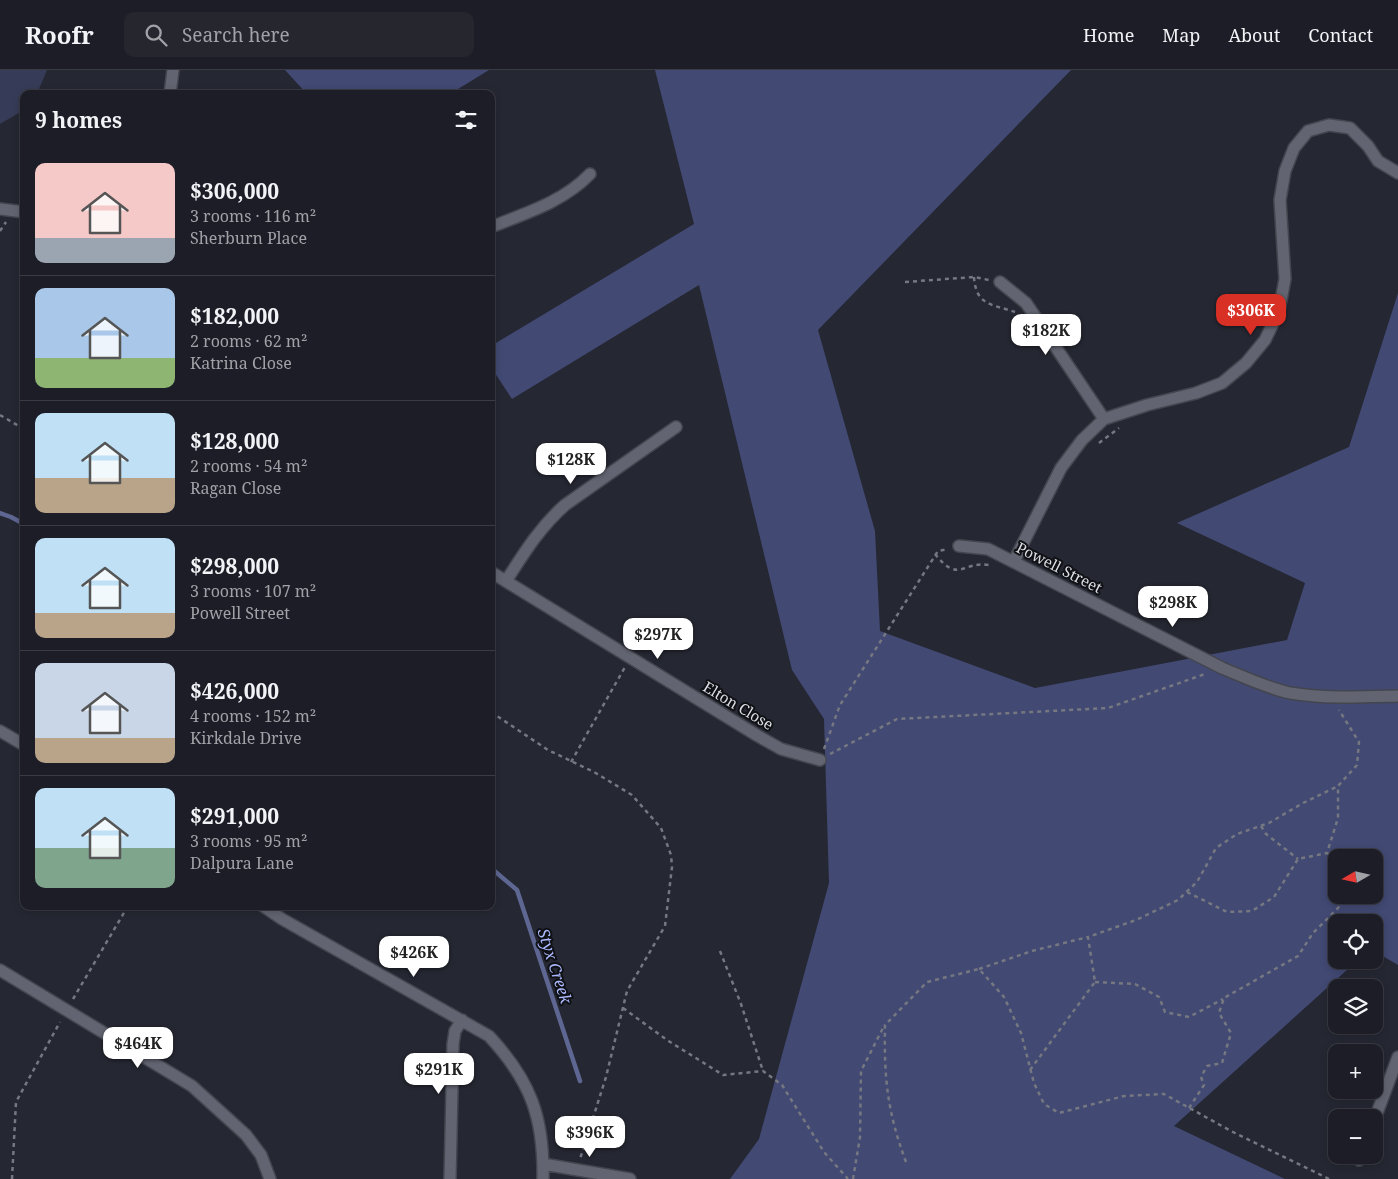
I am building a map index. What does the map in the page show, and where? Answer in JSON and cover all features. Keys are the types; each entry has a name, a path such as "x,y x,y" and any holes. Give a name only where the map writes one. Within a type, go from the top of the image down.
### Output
{"street":[{"path":"170,90 173,70"},
{"path":"1014,562 1062,468 1082,440 1104,418 1196,393 1222,383 1246,363 1265,340 1279,311 1285,279 1280,200 1285,171 1294,148 1308,131 1328,124 1350,128 1368,146 1378,161 1398,173"},
{"path":"495,225 555,201 576,189 590,174"},
{"path":"0,209 20,212"},
{"path":"1000,282 1026,303 1104,418"},
{"path":"506,581 536,534 565,505 676,427"},
{"name":"Powell Street","path":"959,546 988,549 1222,668 1254,682 1289,692 1334,698 1398,696"},
{"name":"Elton Close","path":"495,574 758,736 781,749 820,760"},
{"path":"0,731 20,743"},
{"path":"269,910 489,1036 512,1060 527,1087 540,1120 543,1179"},
{"path":"0,970 192,1086 246,1135 261,1155 270,1179"},
{"path":"450,1179 453,1044 455,1031 462,1020"},
{"path":"1380,1109 1393,1084 1398,1058"},
{"path":"543,1164 630,1179"}],"path":[{"path":"0,231 3,226"},
{"path":"974,277 977,293 981,299 1022,316"},
{"path":"905,282 974,277 1000,282"},
{"path":"0,415 20,427"},
{"path":"820,760 840,705 936,554 938,551 959,546"},
{"path":"936,554 945,567 955,570 976,565 992,566"},
{"path":"571,762 624,668"},
{"path":"820,760 898,718 1108,708 1222,668"},
{"path":"853,1179 860,1137 861,1070 885,1025 926,982 979,969 1032,951 1088,937 1136,920 1178,900 1197,882 1216,848 1237,834 1262,826 1338,786 1357,765 1359,742 1345,721 1334,698"},
{"path":"495,715 537,743 571,762 594,772 632,795 661,828 670,849 672,866 665,926 630,983 606,1077 580,1159"},
{"path":"1187,892 1227,912 1252,911 1274,896 1298,859 1327,852 1338,818 1338,786"},
{"path":"1262,826 1266,834 1298,859"},
{"path":"1095,982 1134,984 1159,997 1166,1012 1189,1017 1298,956 1313,933 1342,904"},
{"path":"12,1179 16,1102 66,1010 126,910"},
{"path":"1030,1070 1095,982 1088,937"},
{"path":"720,951 741,1004 763,1071 782,1085 824,1152 848,1179"},
{"path":"979,969 1004,998 1021,1033 1030,1070 1044,1104 1059,1113 1124,1096 1164,1094 1231,1131 1329,1179"},
{"path":"1190,1108 1204,1085 1201,1077 1207,1066 1222,1063 1231,1032 1219,1013 1224,998"},
{"path":"623,1008 667,1040 723,1075 763,1071"},
{"path":"885,1025 884,1073 893,1126 906,1162"}],"shaded area":[{"path":"0,70 47,70 39,90 20,90 20,112 0,124"},
{"path":"285,70 489,70 456,90 303,90"},
{"path":"655,70 1071,70 818,330 875,531 880,631 1035,688 1287,640 1305,583 1177,523 1349,447 1398,293 1398,965 1383,956 1383,914 1328,914 1328,969 1348,969 1337,979 1328,979 1328,987 1174,1126 1285,1179 730,1179 759,1139 829,883 824,719 792,670 699,285 512,399 495,373 495,344 694,224"}],"waterway":[{"name":"Styx Creek","path":"0,513 20,522"},
{"name":"Styx Creek","path":"495,871 517,890 580,1081"}]}
